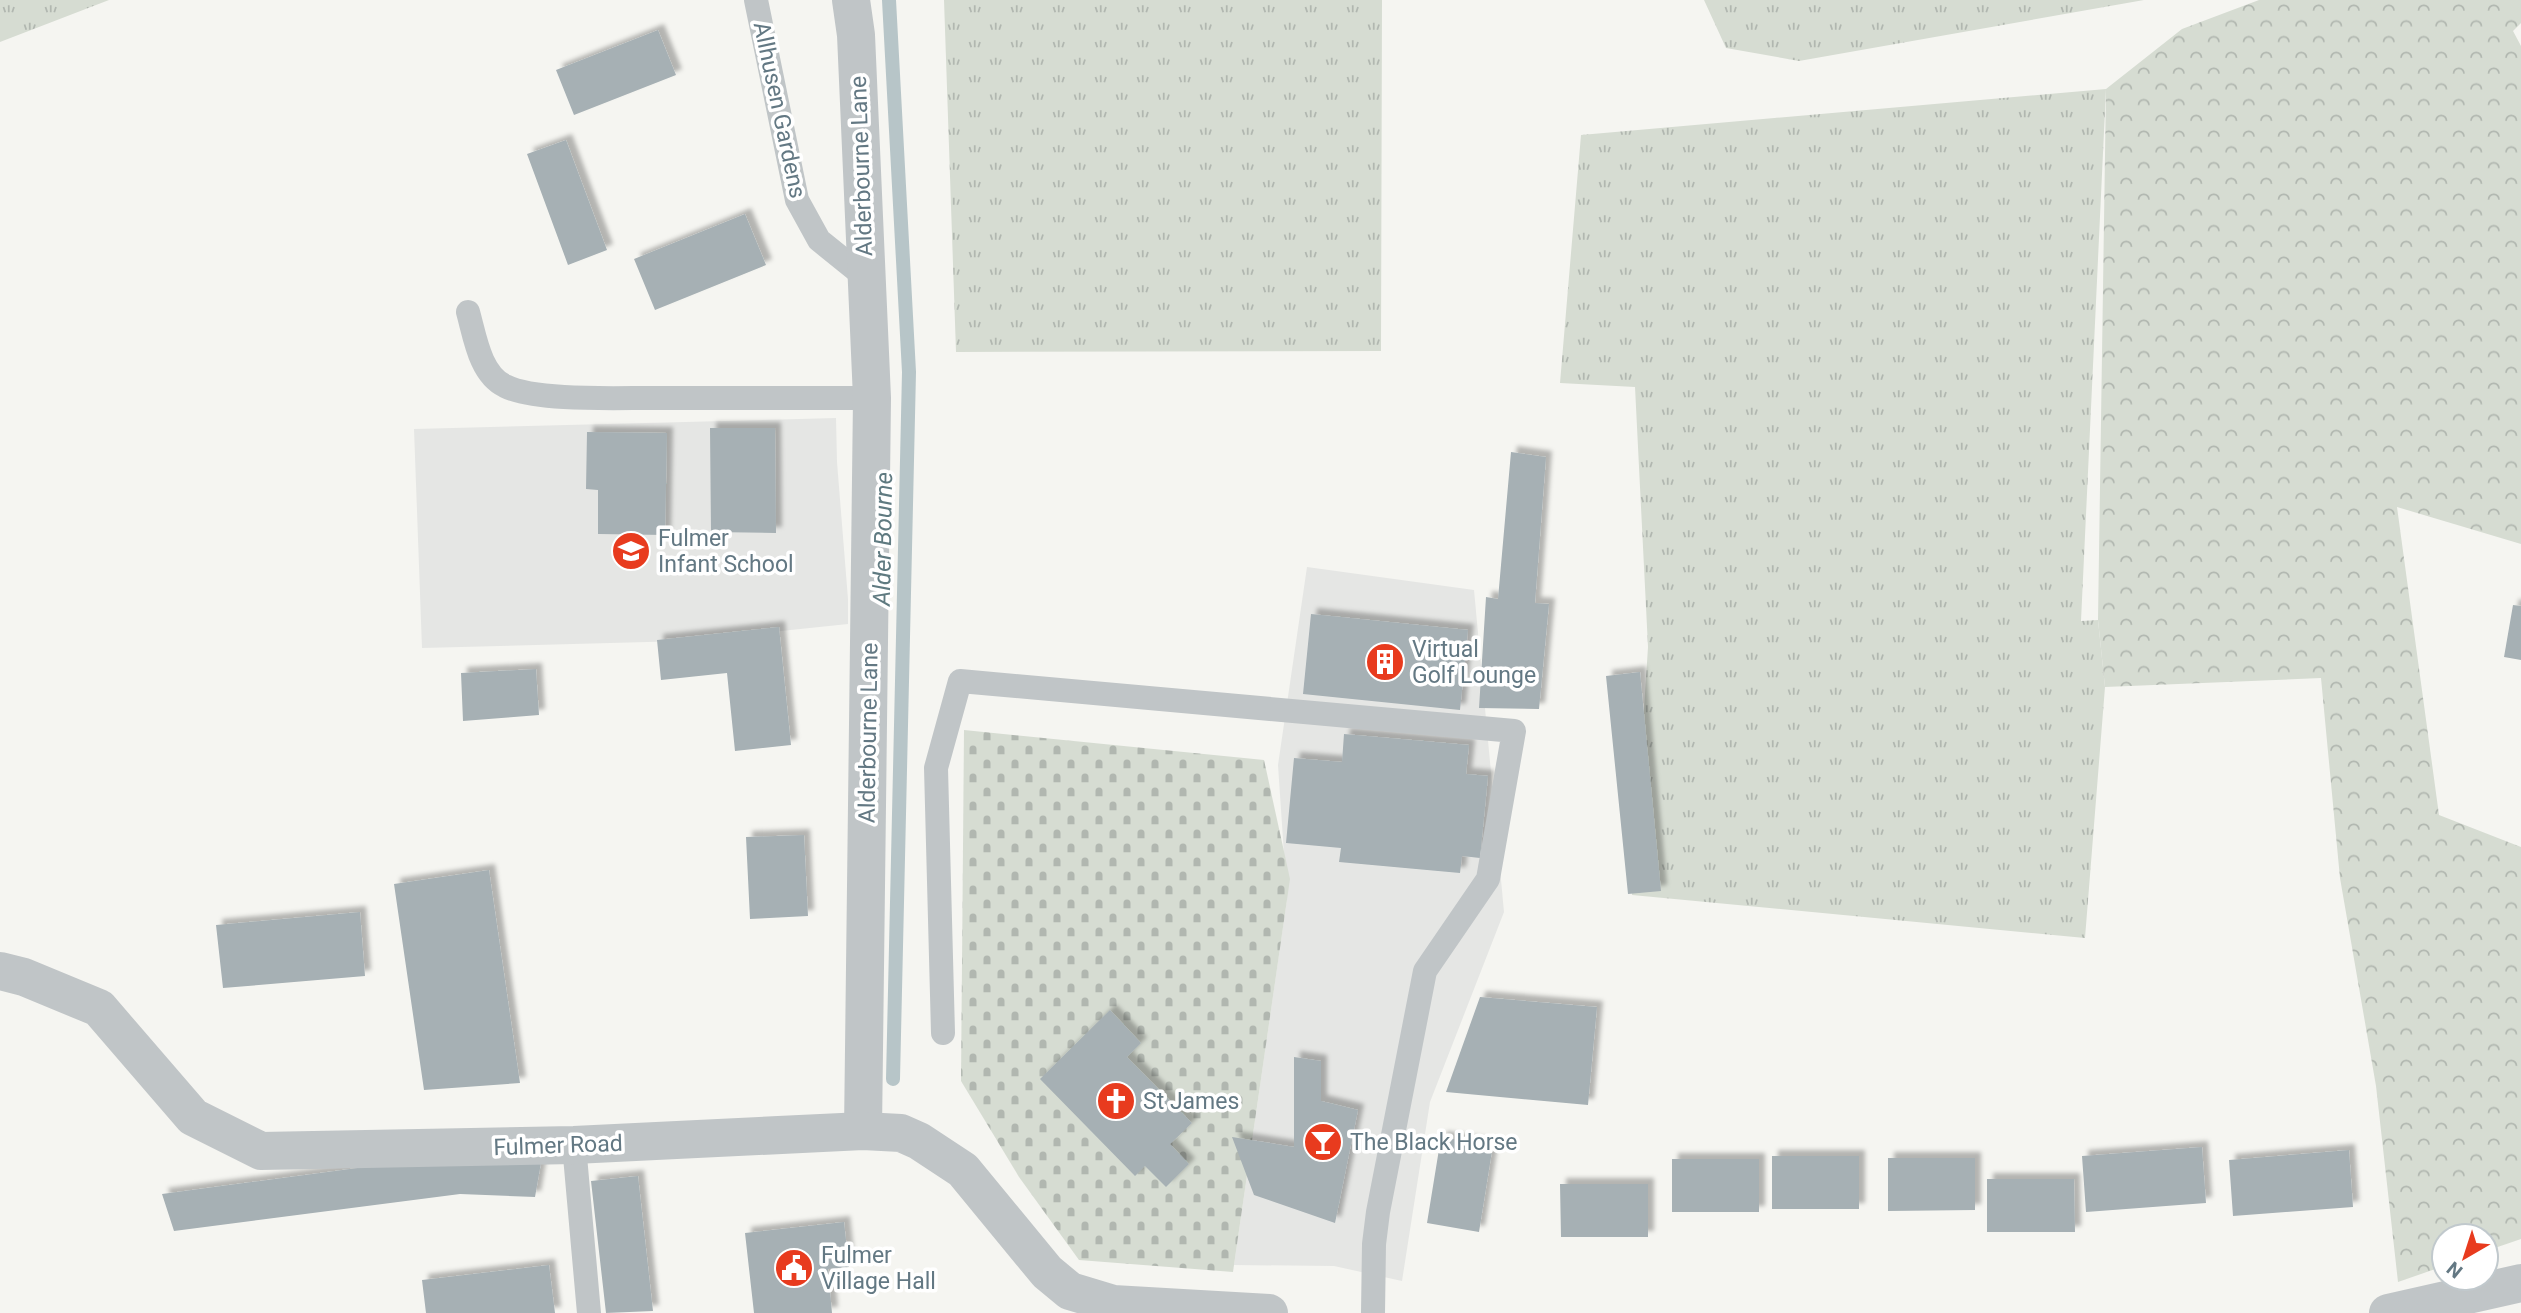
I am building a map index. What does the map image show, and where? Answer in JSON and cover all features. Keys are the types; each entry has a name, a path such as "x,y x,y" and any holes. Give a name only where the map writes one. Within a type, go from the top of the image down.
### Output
{"street":[{"name":"Alderbourne Lane","path":"851,0 856,35 872,398 863,1131"},
{"name":"Fulmer Road","path":"0,971 24,977 99,1008 193,1117 261,1151 574,1145 863,1131 901,1133 919,1141 964,1170 1047,1272 1070,1291 1113,1309 1269,1313"},
{"path":"2388,1313 2521,1283"}],"lane":[{"name":"Allhusen Gardens","path":"756,0 797,200 819,240 866,278"},
{"path":"468,312 479,350 489,372 504,386 527,394 596,398 872,398"},
{"path":"943,1033 936,768 960,681 1514,731 1488,878 1424,971 1378,1212 1374,1244 1373,1313"},
{"path":"574,1145 589,1313"}],"shaded area":[{"name":"Fulmer Infant School","path":"836,418 848,624 685,641 422,648 414,429"},
{"path":"1307,567 1474,590 1504,912 1430,1102 1402,1281 1334,1266 1234,1265 1287,899 1278,765"}],"green space":[{"path":"0,0 109,0 0,42"},
{"path":"944,0 1382,0 1381,351 956,352"},
{"path":"1704,0 2144,0 1799,61 1726,48"},
{"path":"2259,0 2521,0 2521,23 2513,31 2521,46 2521,544 2397,507 2439,815 2521,847 2521,1239 2500,1246 2500,1222 2430,1222 2430,1271 2398,1282 2376,1086 2340,878 2321,678 2105,687 2098,620 2106,89 2182,29"},
{"path":"2106,89 2081,621 2098,620 2105,687 2085,938 1632,895 1648,647 1635,387 1560,383 1581,135"},
{"path":"964,730 1264,760 1290,879 1233,1272 1079,1260 1019,1177 961,1081"}],"building":[{"path":"658,30 676,75 574,115 556,70"},
{"path":"566,140 607,250 568,265 527,154"},
{"path":"745,214 766,265 655,310 634,259"},
{"path":"710,428 775,428 776,533 711,532"},
{"path":"587,432 667,433 665,535 598,534 598,490 586,489"},
{"path":"1511,452 1546,457 1535,603 1549,604 1539,709 1479,708 1486,597 1498,599"},
{"path":"2513,605 2521,606 2521,660 2504,657"},
{"name":"Virtual Golf Lounge","path":"1311,614 1468,630 1460,710 1303,694"},
{"path":"779,627 791,745 735,751 727,673 661,680 657,640"},
{"path":"536,669 539,715 463,721 461,673"},
{"path":"1640,672 1661,891 1628,894 1606,676"},
{"path":"1344,734 1469,745 1466,774 1488,776 1480,858 1462,856 1460,873 1339,862 1341,848 1286,843 1294,758 1342,762"},
{"path":"804,835 808,916 750,919 746,837"},
{"path":"489,870 520,1083 424,1090 394,884"},
{"path":"360,912 365,976 223,988 216,925"},
{"path":"1480,997 1597,1007 1588,1105 1446,1092"},
{"name":"St James","path":"1110,1010 1141,1043 1127,1057 1192,1123 1170,1144 1189,1164 1166,1187 1145,1166 1135,1176 1040,1079"},
{"name":"The Black Horse","path":"1294,1057 1321,1061 1321,1101 1358,1110 1335,1223 1254,1195 1232,1137 1294,1147"},
{"path":"1441,1137 1493,1145 1479,1232 1427,1223"},
{"path":"2202,1147 2206,1203 2086,1212 2082,1156"},
{"path":"2349,1150 2353,1207 2233,1216 2229,1160"},
{"path":"1772,1156 1859,1156 1859,1209 1772,1209"},
{"path":"542,1157 535,1197 460,1194 174,1231 162,1194 395,1163"},
{"path":"1888,1158 1975,1158 1975,1210 1888,1211"},
{"path":"1672,1159 1759,1159 1759,1212 1672,1212"},
{"path":"638,1176 653,1311 606,1313 591,1181"},
{"path":"1987,1179 2074,1179 2075,1232 1987,1232"},
{"path":"1560,1184 1648,1184 1648,1237 1561,1237"},
{"name":"Fulmer Village Hall","path":"844,1222 849,1267 828,1269 832,1313 754,1313 745,1233"},
{"path":"549,1265 555,1313 426,1313 422,1280"}],"waterway":[{"name":"Alder Bourne","path":"889,0 909,372 893,1079"}],"place":[{"name":"Fulmer Infant School","path":"631,551"},
{"name":"Virtual Golf Lounge","path":"1385,662"},
{"name":"St James","path":"1116,1101"},
{"name":"The Black Horse","path":"1323,1142"},
{"name":"Fulmer Village Hall","path":"794,1268"}]}
